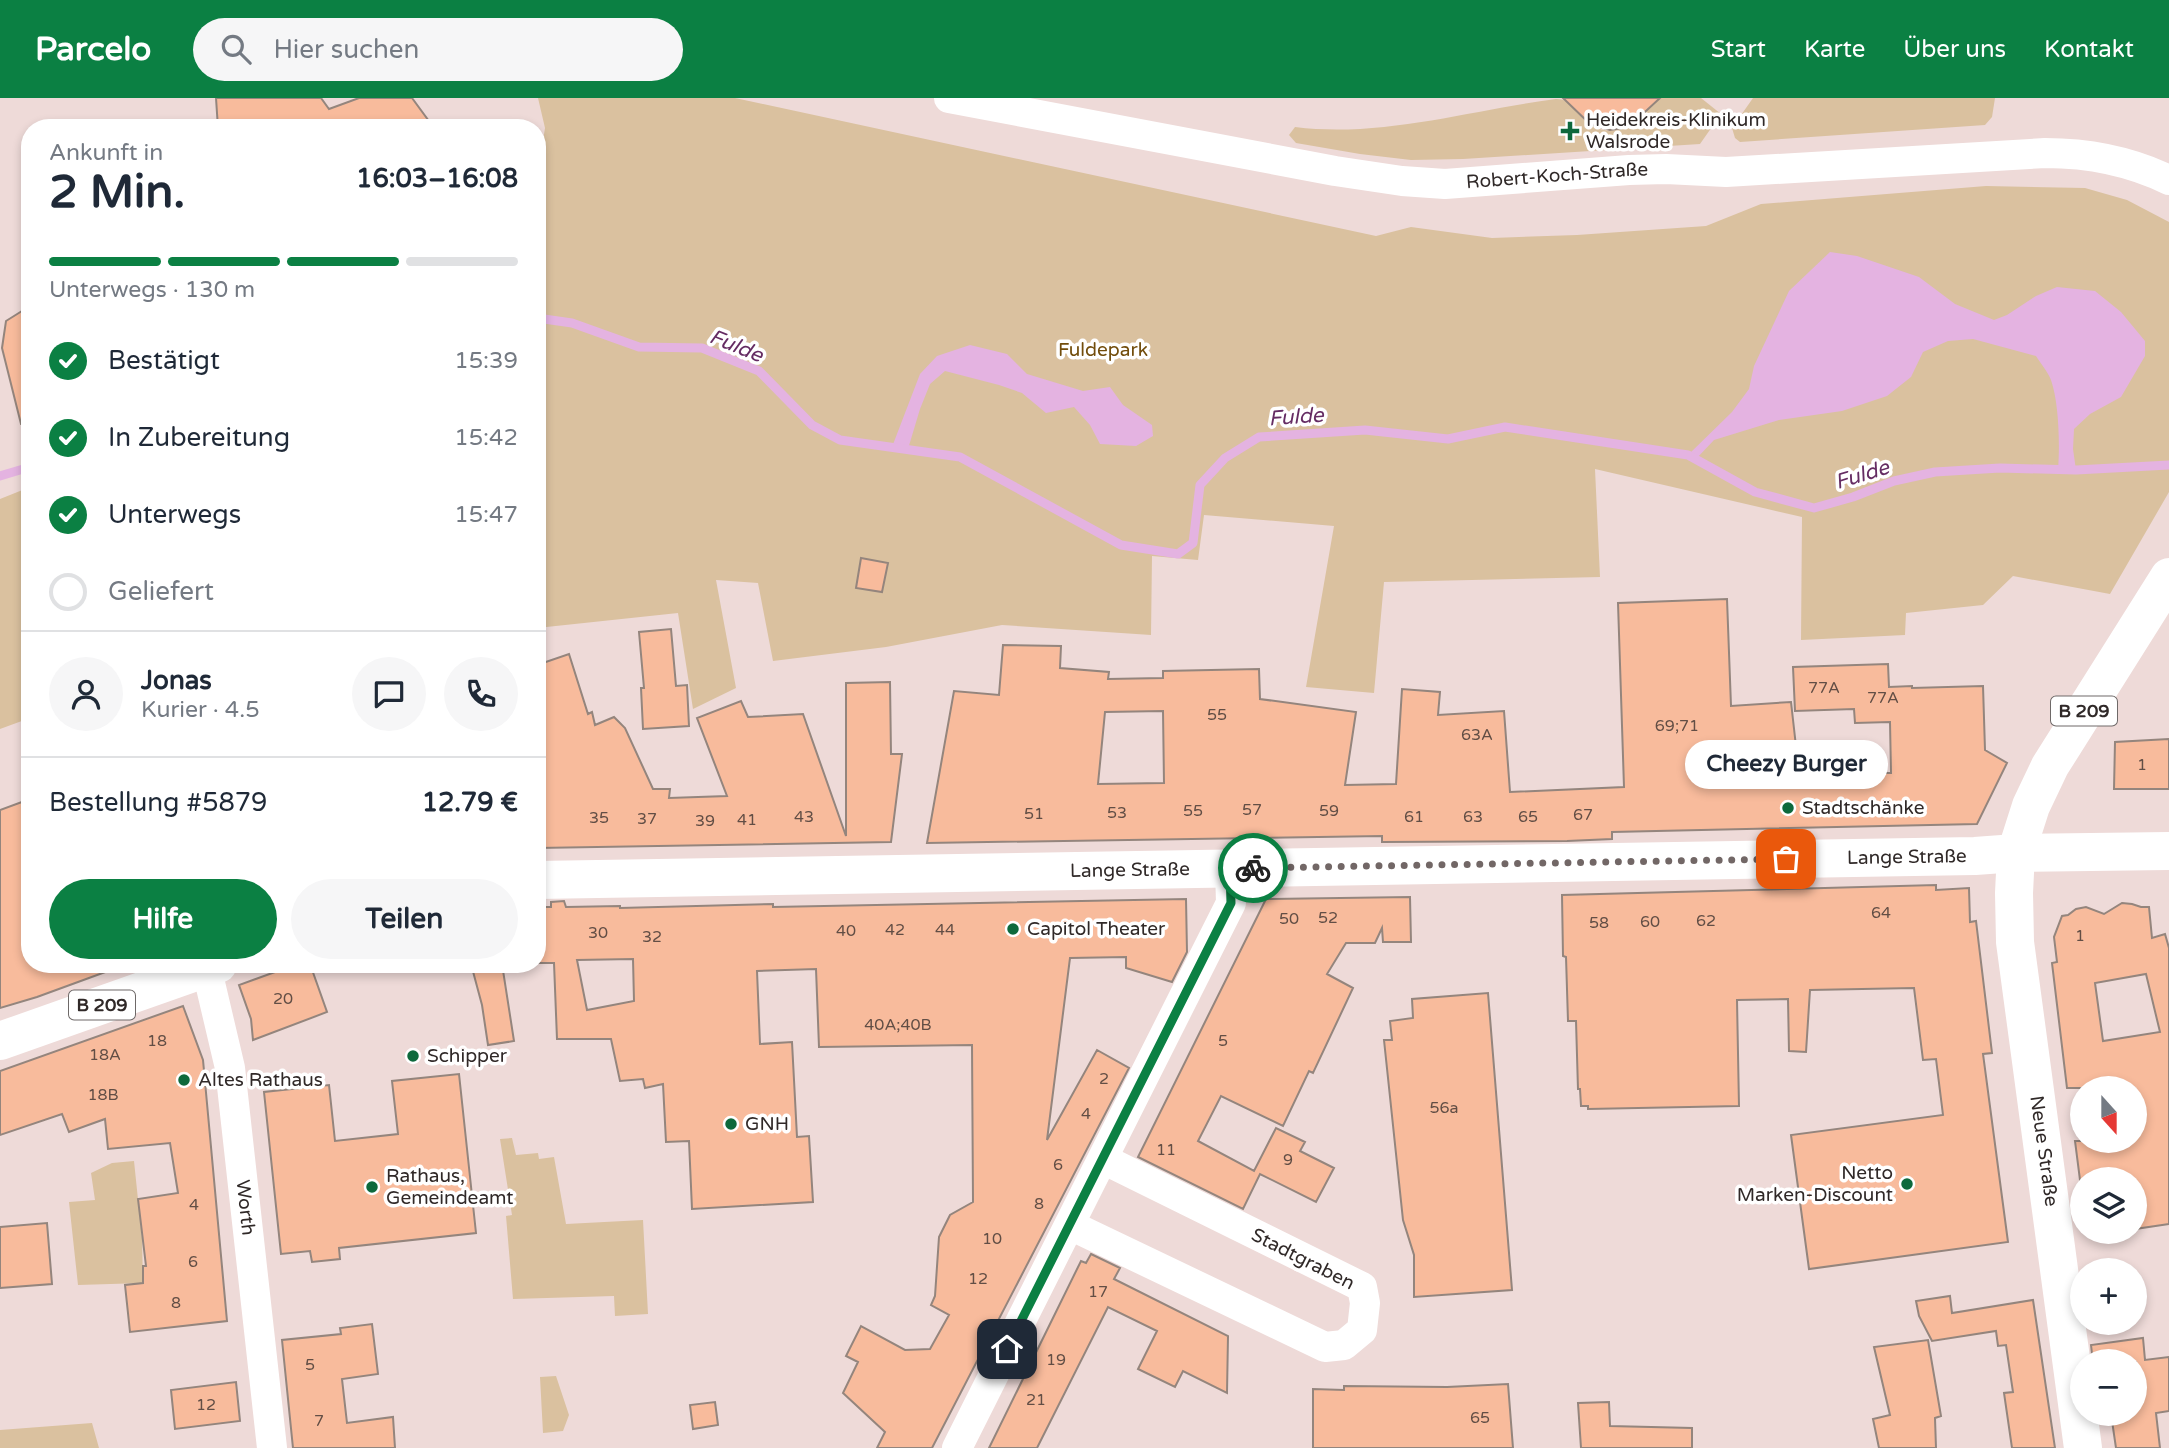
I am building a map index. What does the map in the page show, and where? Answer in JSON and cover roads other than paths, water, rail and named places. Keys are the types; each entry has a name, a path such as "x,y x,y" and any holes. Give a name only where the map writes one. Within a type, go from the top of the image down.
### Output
{"main road":[{"name":"B 209","path":"2016,853 2031,807 2050,766 2169,577"},
{"name":"Lange Straße","path":"546,880 2169,851"},
{"name":"Neue Straße","path":"2016,853 2015,942 2083,1448"},
{"name":"B 209","path":"0,1041 194,973"}],"street":[{"name":"Robert-Koch-Straße","path":"949,98 1335,171 1417,183 1455,183 1650,169 1726,172 2045,153 2068,153 2109,159 2144,169 2169,180"},
{"path":"957,1448 1231,903 1230,869"},
{"name":"Worth","path":"210,973 209,983 230,1068 272,1448"},
{"name":"Stadtgraben","path":"1070,1225 1325,1347 1344,1345 1362,1330 1365,1303 1362,1287 1103,1158"}],"waterway":[{"name":"Fulde","path":"546,319 572,323 639,347 702,348 759,371 812,425 840,440 960,457 1121,545 1178,554 1193,543 1200,485 1225,458 1259,437 1365,430 1448,439 1505,427 1688,455 1755,492 1814,508 1894,481 1935,472 2000,468 2076,470 2169,465"},
{"name":"Fulde","path":"0,476 21,470"}],"place":[{"name":"Heidekreis-Klinikum Walsrode","path":"1570,131"},
{"name":"Stadtschänke","path":"1788,808"},
{"name":"Cheezy Burger","path":"1786,859"},
{"name":"Capitol Theater","path":"1013,929"},
{"name":"Schipper","path":"413,1056"},
{"name":"Altes Rathaus","path":"184,1080"},
{"name":"GNH","path":"731,1124"},
{"name":"Netto Marken-Discount","path":"1907,1184"},
{"name":"Rathaus, Gemeindeamt","path":"372,1187"}],"park label":[{"name":"Fuldepark","path":"1103,350"}]}
